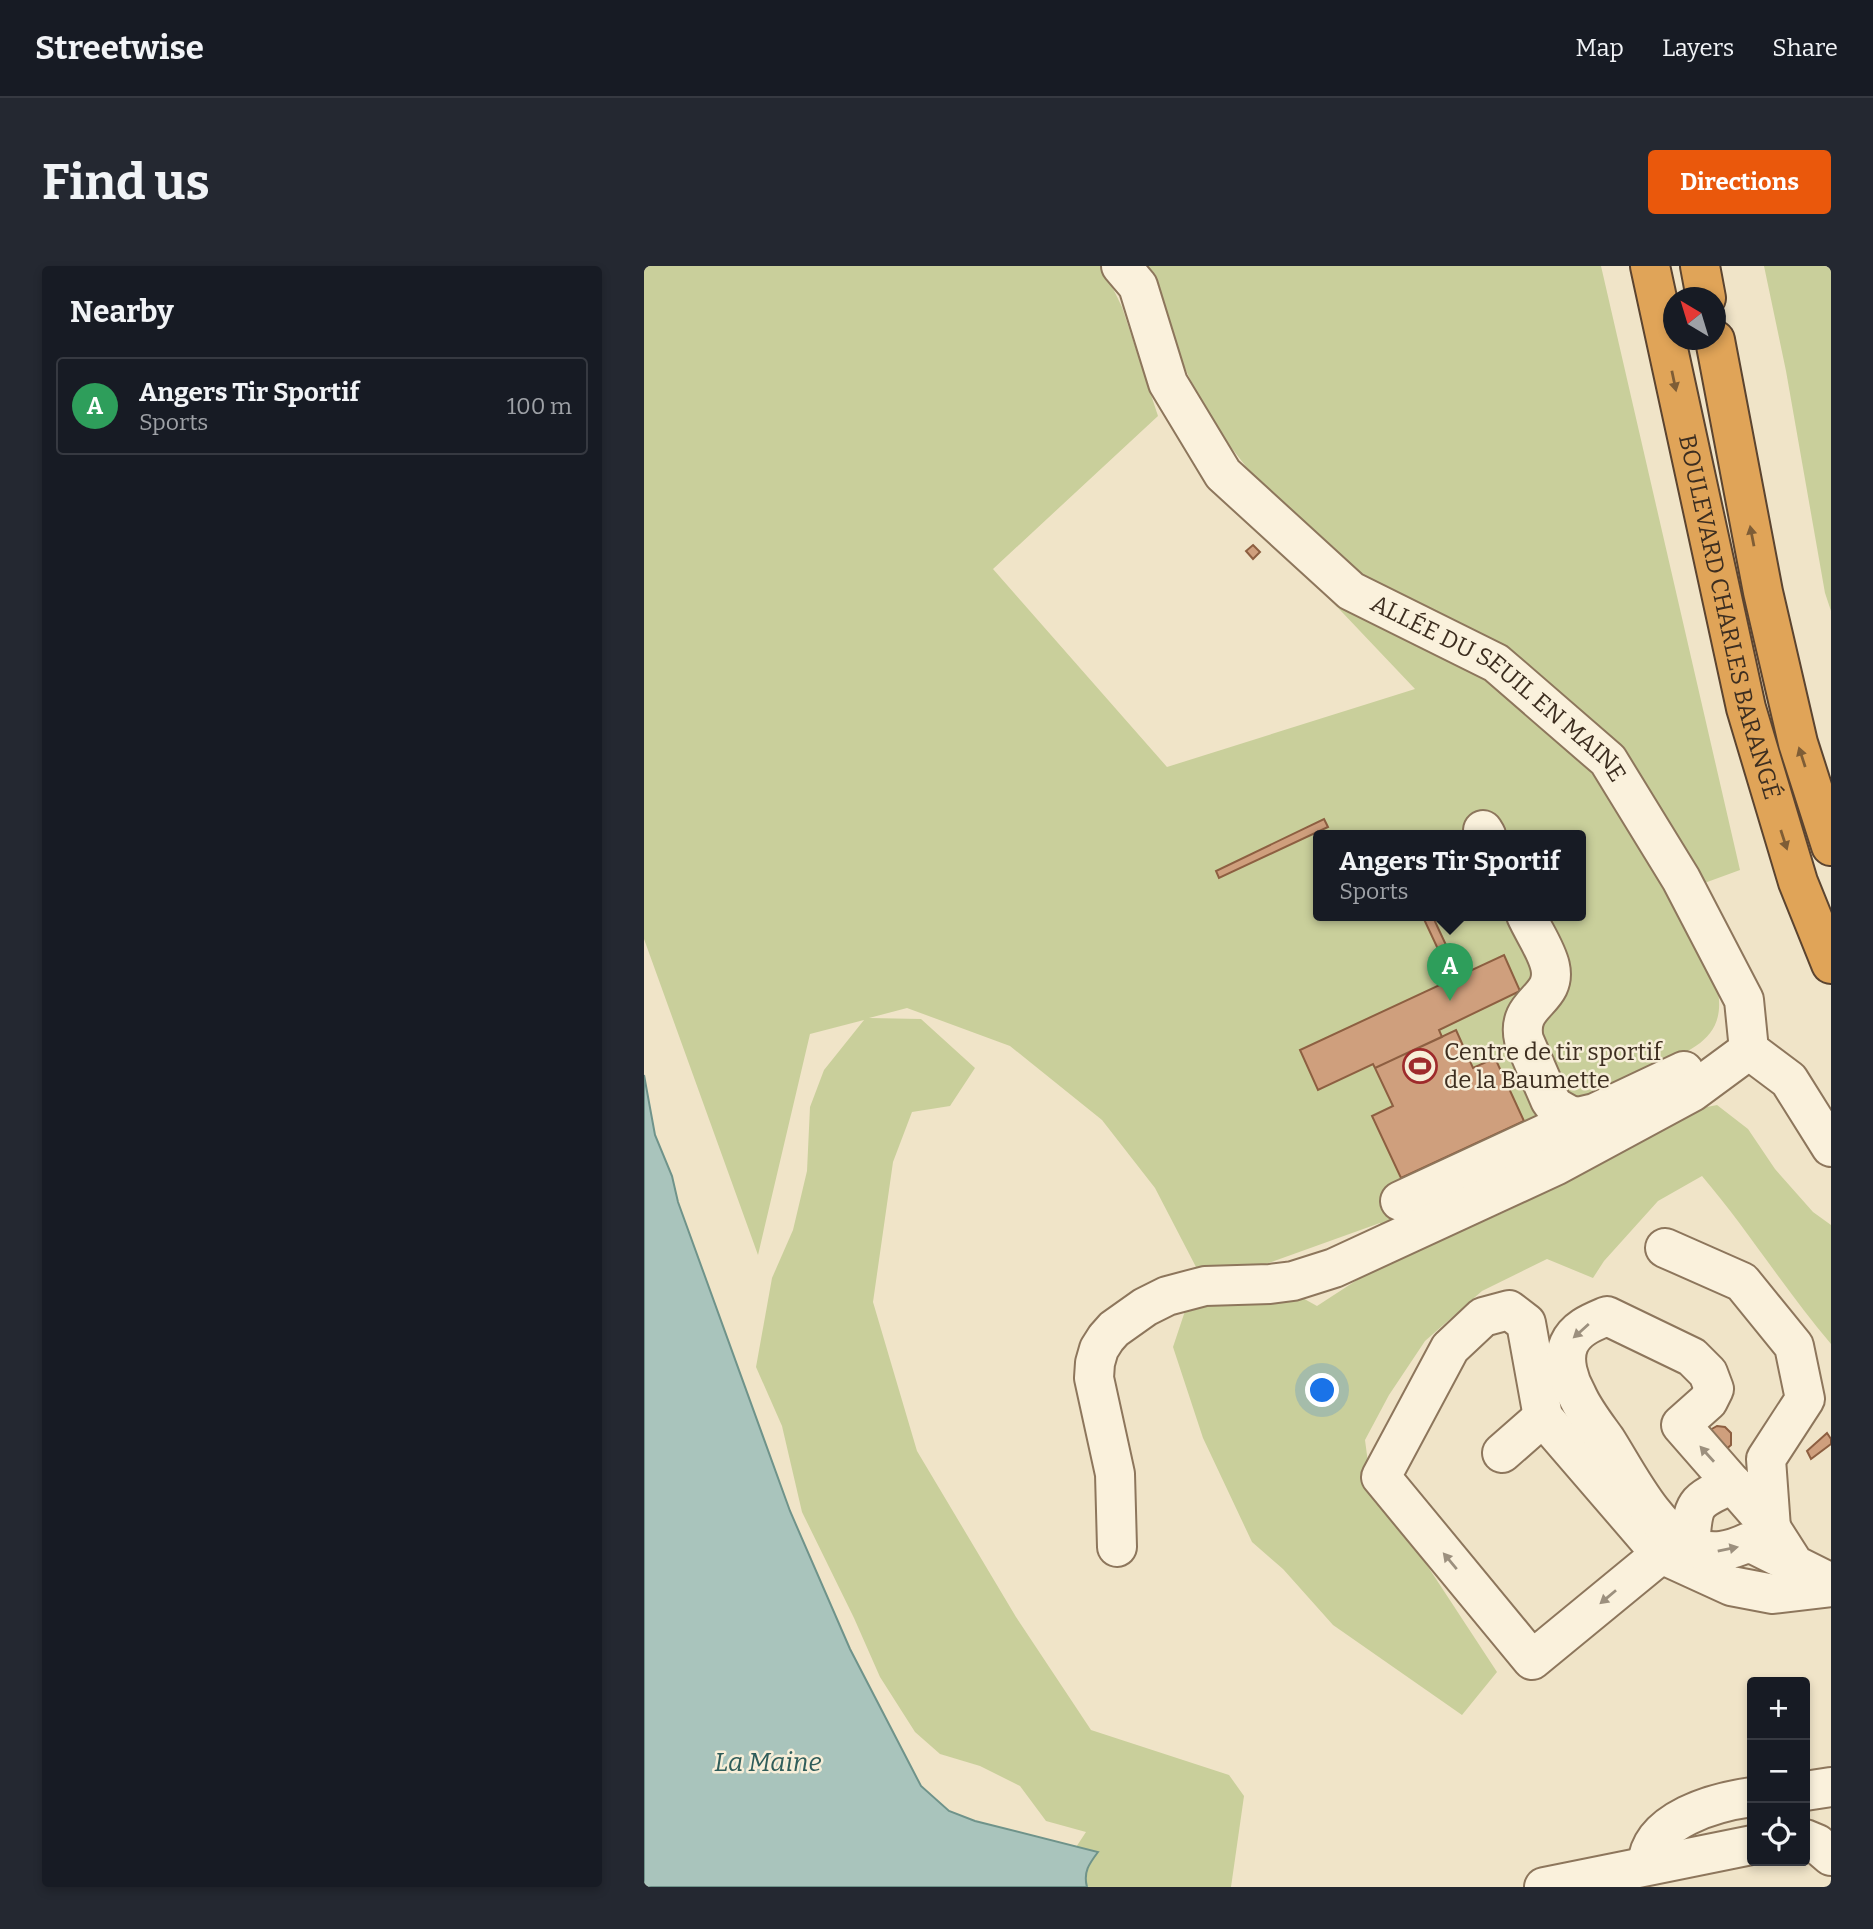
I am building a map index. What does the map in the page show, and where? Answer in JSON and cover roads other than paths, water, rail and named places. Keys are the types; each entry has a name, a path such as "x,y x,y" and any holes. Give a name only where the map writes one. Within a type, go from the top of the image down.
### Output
{"highway":[{"name":"BOULEVARD CHARLES BARANGÉ","path":"1650,266 1746,708 1798,882 1831,964"},
{"path":"1700,266 1704,287"},
{"name":"BOULEVARD CHARLES BARANGÉ","path":"1716,350 1768,617 1798,743 1831,846"}],"lane":[{"name":"ALLÉE DU SEUIL EN MAINE","path":"1121,266 1138,286 1168,383 1223,474 1351,591 1496,663 1608,760 1681,879 1744,1000 1749,1050"},
{"path":"1528,921 1550,965 1551,977 1548,989 1525,1014 1522,1031 1555,1107 1578,1117 1595,1113 1696,1066 1749,1050"},
{"path":"1749,1050 1790,1080 1831,1147"},
{"path":"1117,1547 1115,1474 1094,1378 1099,1349 1114,1329 1145,1307 1186,1290 1225,1284 1293,1281 1334,1268 1467,1209 1567,1160 1692,1092 1749,1050"},
{"path":"1400,1201 1553,1130 1569,1115"},
{"path":"1665,1248 1741,1282 1794,1346 1805,1399 1766,1459 1771,1528"},
{"path":"1733,1484 1706,1496 1693,1512 1675,1550 1532,1660 1381,1477 1450,1348 1482,1317 1509,1310 1526,1323 1542,1417 1675,1550 1731,1586 1773,1594 1831,1585"},
{"path":"1675,1550 1674,1535 1650,1509 1577,1395 1566,1366 1569,1345 1577,1332 1591,1322 1607,1316 1692,1357 1708,1373 1714,1389 1708,1401 1681,1425 1771,1528 1794,1564"},
{"path":"1502,1453 1542,1417"},
{"path":"1675,1550 1729,1551 1749,1542 1831,1585"},
{"path":"1810,1790 1831,1787"},
{"path":"1647,1865 1651,1848 1683,1819 1722,1801 1747,1798"},
{"path":"1810,1841 1831,1856"},
{"path":"1544,1887 1747,1846"}],"water":[{"name":"La Maine","path":"644,1075 655,1135 672,1176 678,1202 790,1511 850,1649 921,1786 949,1811 975,1821 1098,1852 1088,1868 1087,1887 644,1887"}],"place":[{"name":"Angers Tir Sportif","path":"1450,1001"},
{"name":"Centre de tir sportif de la Baumette","path":"1420,1066"}]}
